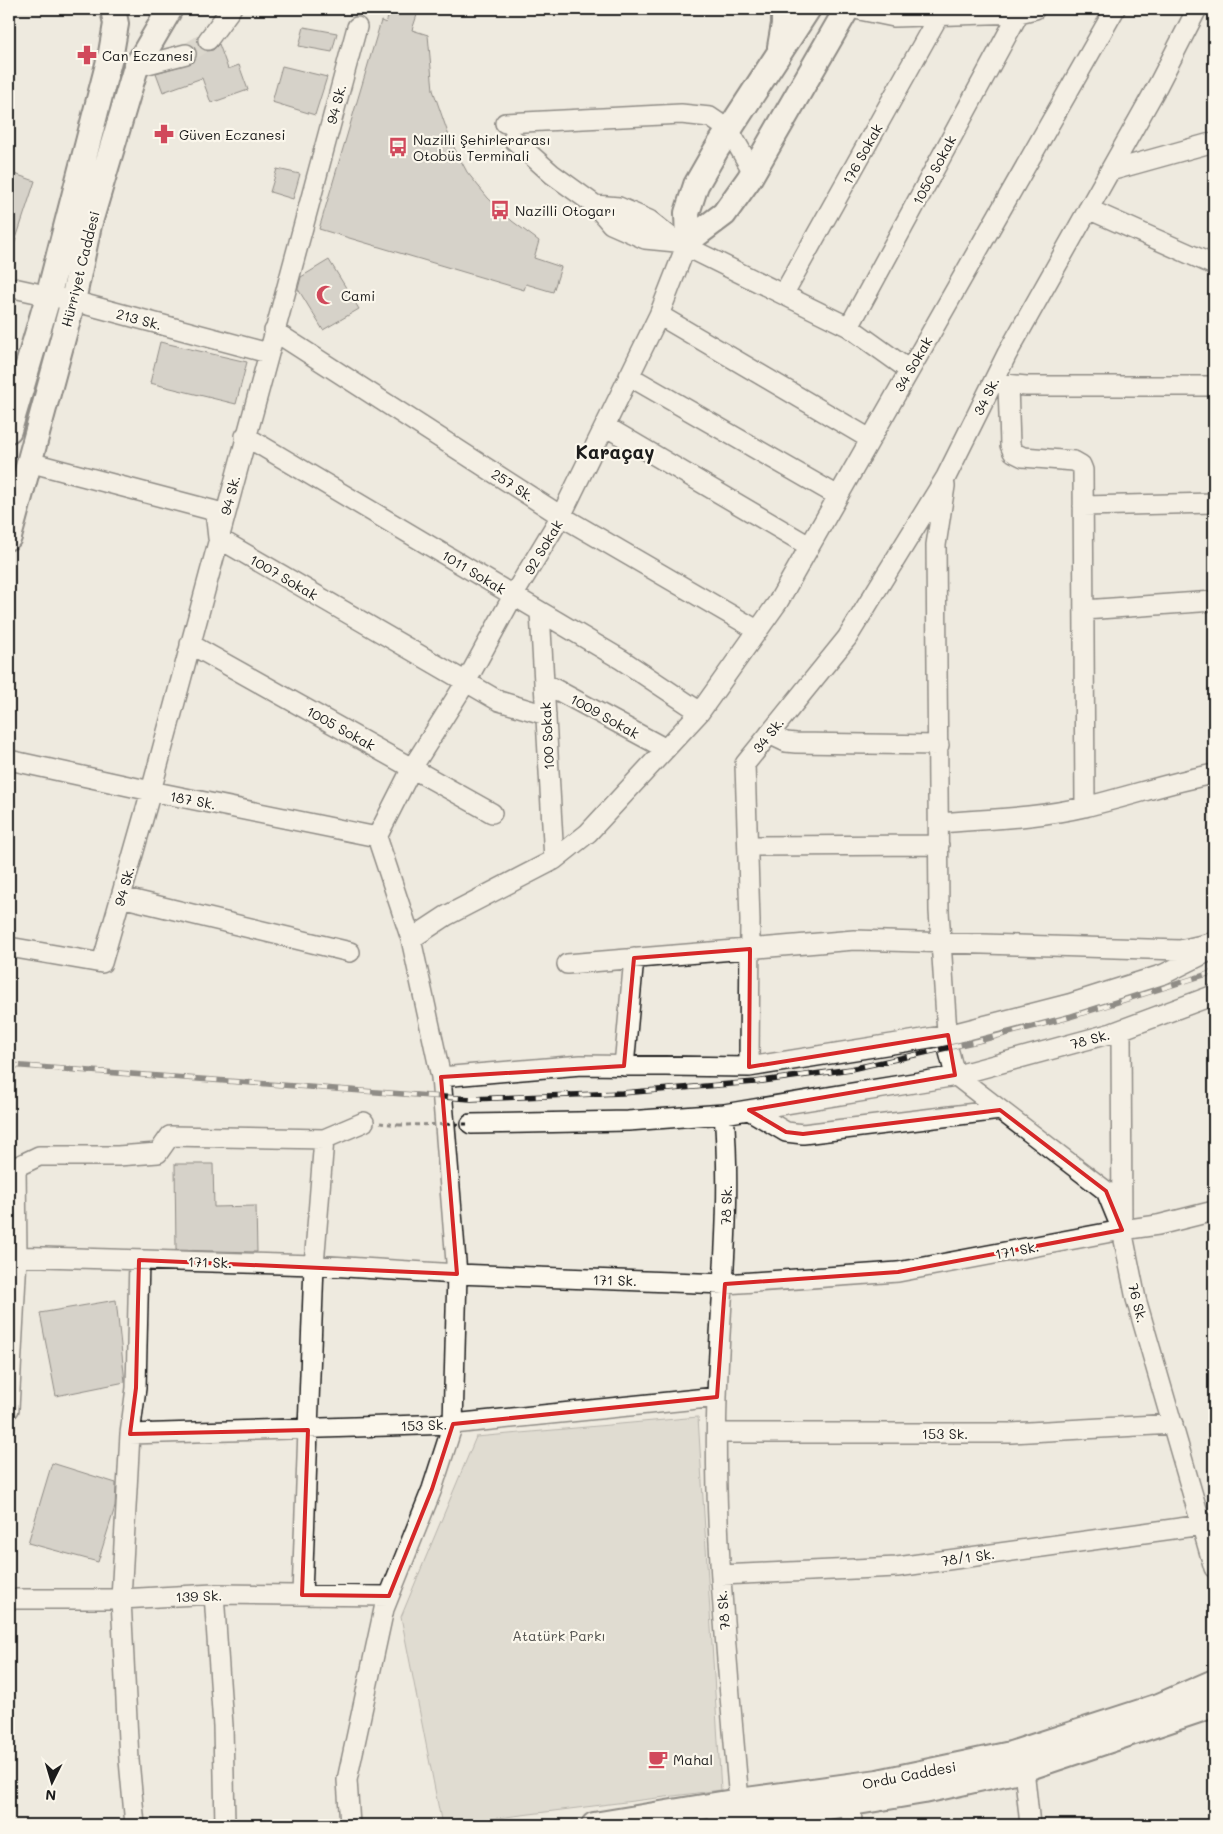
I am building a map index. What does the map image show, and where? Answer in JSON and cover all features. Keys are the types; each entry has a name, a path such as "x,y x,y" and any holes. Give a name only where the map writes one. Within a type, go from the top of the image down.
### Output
{"main road":[{"name":"Hürriyet Caddesi","path":"9,430 48,297 111,53 116,24 114,9"},
{"name":"Hürriyet Caddesi","path":"9,537 72,302 89,225 136,67 170,9"},
{"path":"780,50 784,9"},
{"path":"683,243 687,213 696,185 729,130 808,9"},
{"path":"683,243 724,214 753,172 847,9"},
{"name":"Ordu Caddesi","path":"594,1825 678,1819 738,1801 878,1782 1011,1754 1159,1706 1214,1682"},
{"name":"Ordu Caddesi","path":"719,1825 852,1814 924,1791 1024,1769 1214,1705"}],"street":[{"path":"208,40 231,9"},
{"path":"855,9 894,17 1023,10"},
{"name":"34 Sokak","path":"411,939 446,916 554,860 588,833 700,712 778,602 1115,9"},
{"name":"34 Sk.","path":"748,846 745,764 847,638 946,477 1000,384 1088,209 1158,85 1197,9"},
{"name":"1050 Sokak","path":"849,327 1023,10"},
{"name":"176 Sokak","path":"784,293 939,16"},
{"name":"94 Sk.","path":"9,947 102,963 151,791 245,436 357,27"},
{"path":"136,67 186,54"},
{"path":"753,172 729,130 710,117 681,114 509,131 552,174 595,205 619,207 649,220 683,243 849,327 909,370"},
{"path":"1110,170 1214,142"},
{"path":"1088,209 1214,265"},
{"name":"92 Sokak","path":"377,837 412,768 466,682 513,596 562,516 658,315 683,243"},
{"name":"213 Sk.","path":"9,287 268,353"},
{"path":"658,315 870,439"},
{"name":"257 Sk.","path":"274,331 562,516 758,630"},
{"path":"629,376 838,496"},
{"path":"1085,807 1082,470 1078,462 1023,457 1013,452 1010,445 1000,384 1214,386"},
{"path":"605,426 809,546"},
{"name":"1011 Sokak","path":"245,436 622,660 700,712"},
{"path":"29,462 215,511 218,538"},
{"path":"946,477 936,546 939,845 941,943 948,1035 955,1075 1106,1191 1122,1230"},
{"path":"1083,506 1214,503"},
{"name":"1007 Sokak","path":"218,538 500,701 546,714"},
{"path":"1084,610 1214,601"},
{"name":"100 Sokak","path":"540,612 554,860"},
{"name":"1005 Sokak","path":"190,644 492,812"},
{"name":"1009 Sokak","path":"544,683 666,749"},
{"path":"769,734 786,742 796,743 939,745"},
{"name":"187 Sk.","path":"9,760 377,837"},
{"path":"939,823 1017,817 1085,807 1150,788 1214,774"},
{"path":"350,1825 347,1780 384,1609 432,1489 453,1424 457,1274 441,1076 411,939 377,837"},
{"path":"749,1067 750,949 748,846 939,845"},
{"path":"121,898 350,952"},
{"path":"567,964 854,940 1180,950 1214,943"},
{"path":"441,1076 581,1065 749,1067 948,1035 1069,1004 1164,974 1214,949"},
{"path":"624,1066 634,958"},
{"name":"78 Sk.","path":"738,1801 721,1575 717,1397 725,1284 728,1157 724,1114 955,1075 1121,1030 1214,995"},
{"name":"76 Sk.","path":"1121,1030 1122,1230 1136,1300 1173,1424 1208,1523 1214,1568"},
{"path":"749,1110 786,1132 803,1134 1000,1110"},
{"path":"471,1124 628,1121 724,1114"},
{"path":"9,1409 13,1257 12,1166 39,1156 118,1156 158,1152 170,1136 324,1139 364,1122"},
{"path":"302,1595 314,1265 324,1139"},
{"name":"171 Sk.","path":"13,1257 314,1265 457,1274 725,1284 898,1272 1158,1225 1214,1211"},
{"path":"135,1825 128,1760 121,1599 130,1434 136,1388 139,1260"},
{"name":"153 Sk.","path":"130,1434 308,1430 453,1424 717,1397"},
{"name":"153 Sk.","path":"718,1433 1011,1433 1173,1424"},
{"name":"78/1 Sk.","path":"721,1575 897,1567 1208,1523"},
{"path":"214,1594 222,1726 225,1825"},
{"name":"139 Sk.","path":"9,1599 121,1599 214,1594 389,1596"},
{"path":"357,1731 362,1825"},
{"path":"1024,1769 1030,1825"}],"path":[{"path":"399,1125 471,1124"}],"highlighted area":[{"path":"750,949 749,1067 948,1035 955,1075 749,1110 786,1132 803,1134 1000,1110 1106,1191 1122,1230 898,1272 725,1284 717,1397 453,1424 432,1489 389,1596 302,1595 308,1430 130,1434 136,1388 139,1260 457,1274 441,1077 624,1066 634,958"}],"green space":[{"name":"Atatürk Parkı","path":"698,1417 721,1790 442,1825 401,1617 476,1437"}],"building":[{"name":"Nazilli Şehirlerarası Otobüs Terminali","path":"391,9 419,9 412,30 428,35 433,90 451,142 467,172 488,198 512,221 539,241 534,258 561,267 553,292 526,284 524,290 319,229 381,21 386,23"},
{"path":"304,27 337,33 332,52 299,46"},
{"path":"198,44 207,51 213,50 219,44 228,69 239,65 248,90 211,103 202,78 163,92 156,73 194,62 197,52 193,45"},
{"path":"282,66 327,77 315,115 272,102"},
{"path":"277,169 300,174 293,199 270,192"},
{"path":"9,172 35,181 11,254 9,254"},
{"name":"Cami","path":"329,260 359,309 323,330 298,289 301,277"},
{"path":"160,342 247,362 236,404 150,383"},
{"path":"175,1164 213,1164 214,1207 256,1206 257,1252 176,1250"},
{"path":"116,1300 125,1382 56,1396 40,1313"},
{"path":"52,1463 116,1483 115,1507 98,1562 28,1543"}],"tunnel":[{"path":"186,54 208,40"}],"railway":[{"path":"9,1065 471,1099 622,1093 755,1082 851,1069 978,1041 1070,1017 1214,972"}],"place":[{"name":"Can Eczanesi","path":"87,55"},
{"name":"Güven Eczanesi","path":"164,134"},
{"name":"Nazilli Şehirlerarası Otobüs Terminali","path":"398,147"},
{"name":"Nazilli Otogarı","path":"500,210"},
{"name":"Cami","path":"326,295"},
{"name":"Mahal","path":"658,1759"}],"district":[{"name":"Karaçay","path":"615,451"}]}
